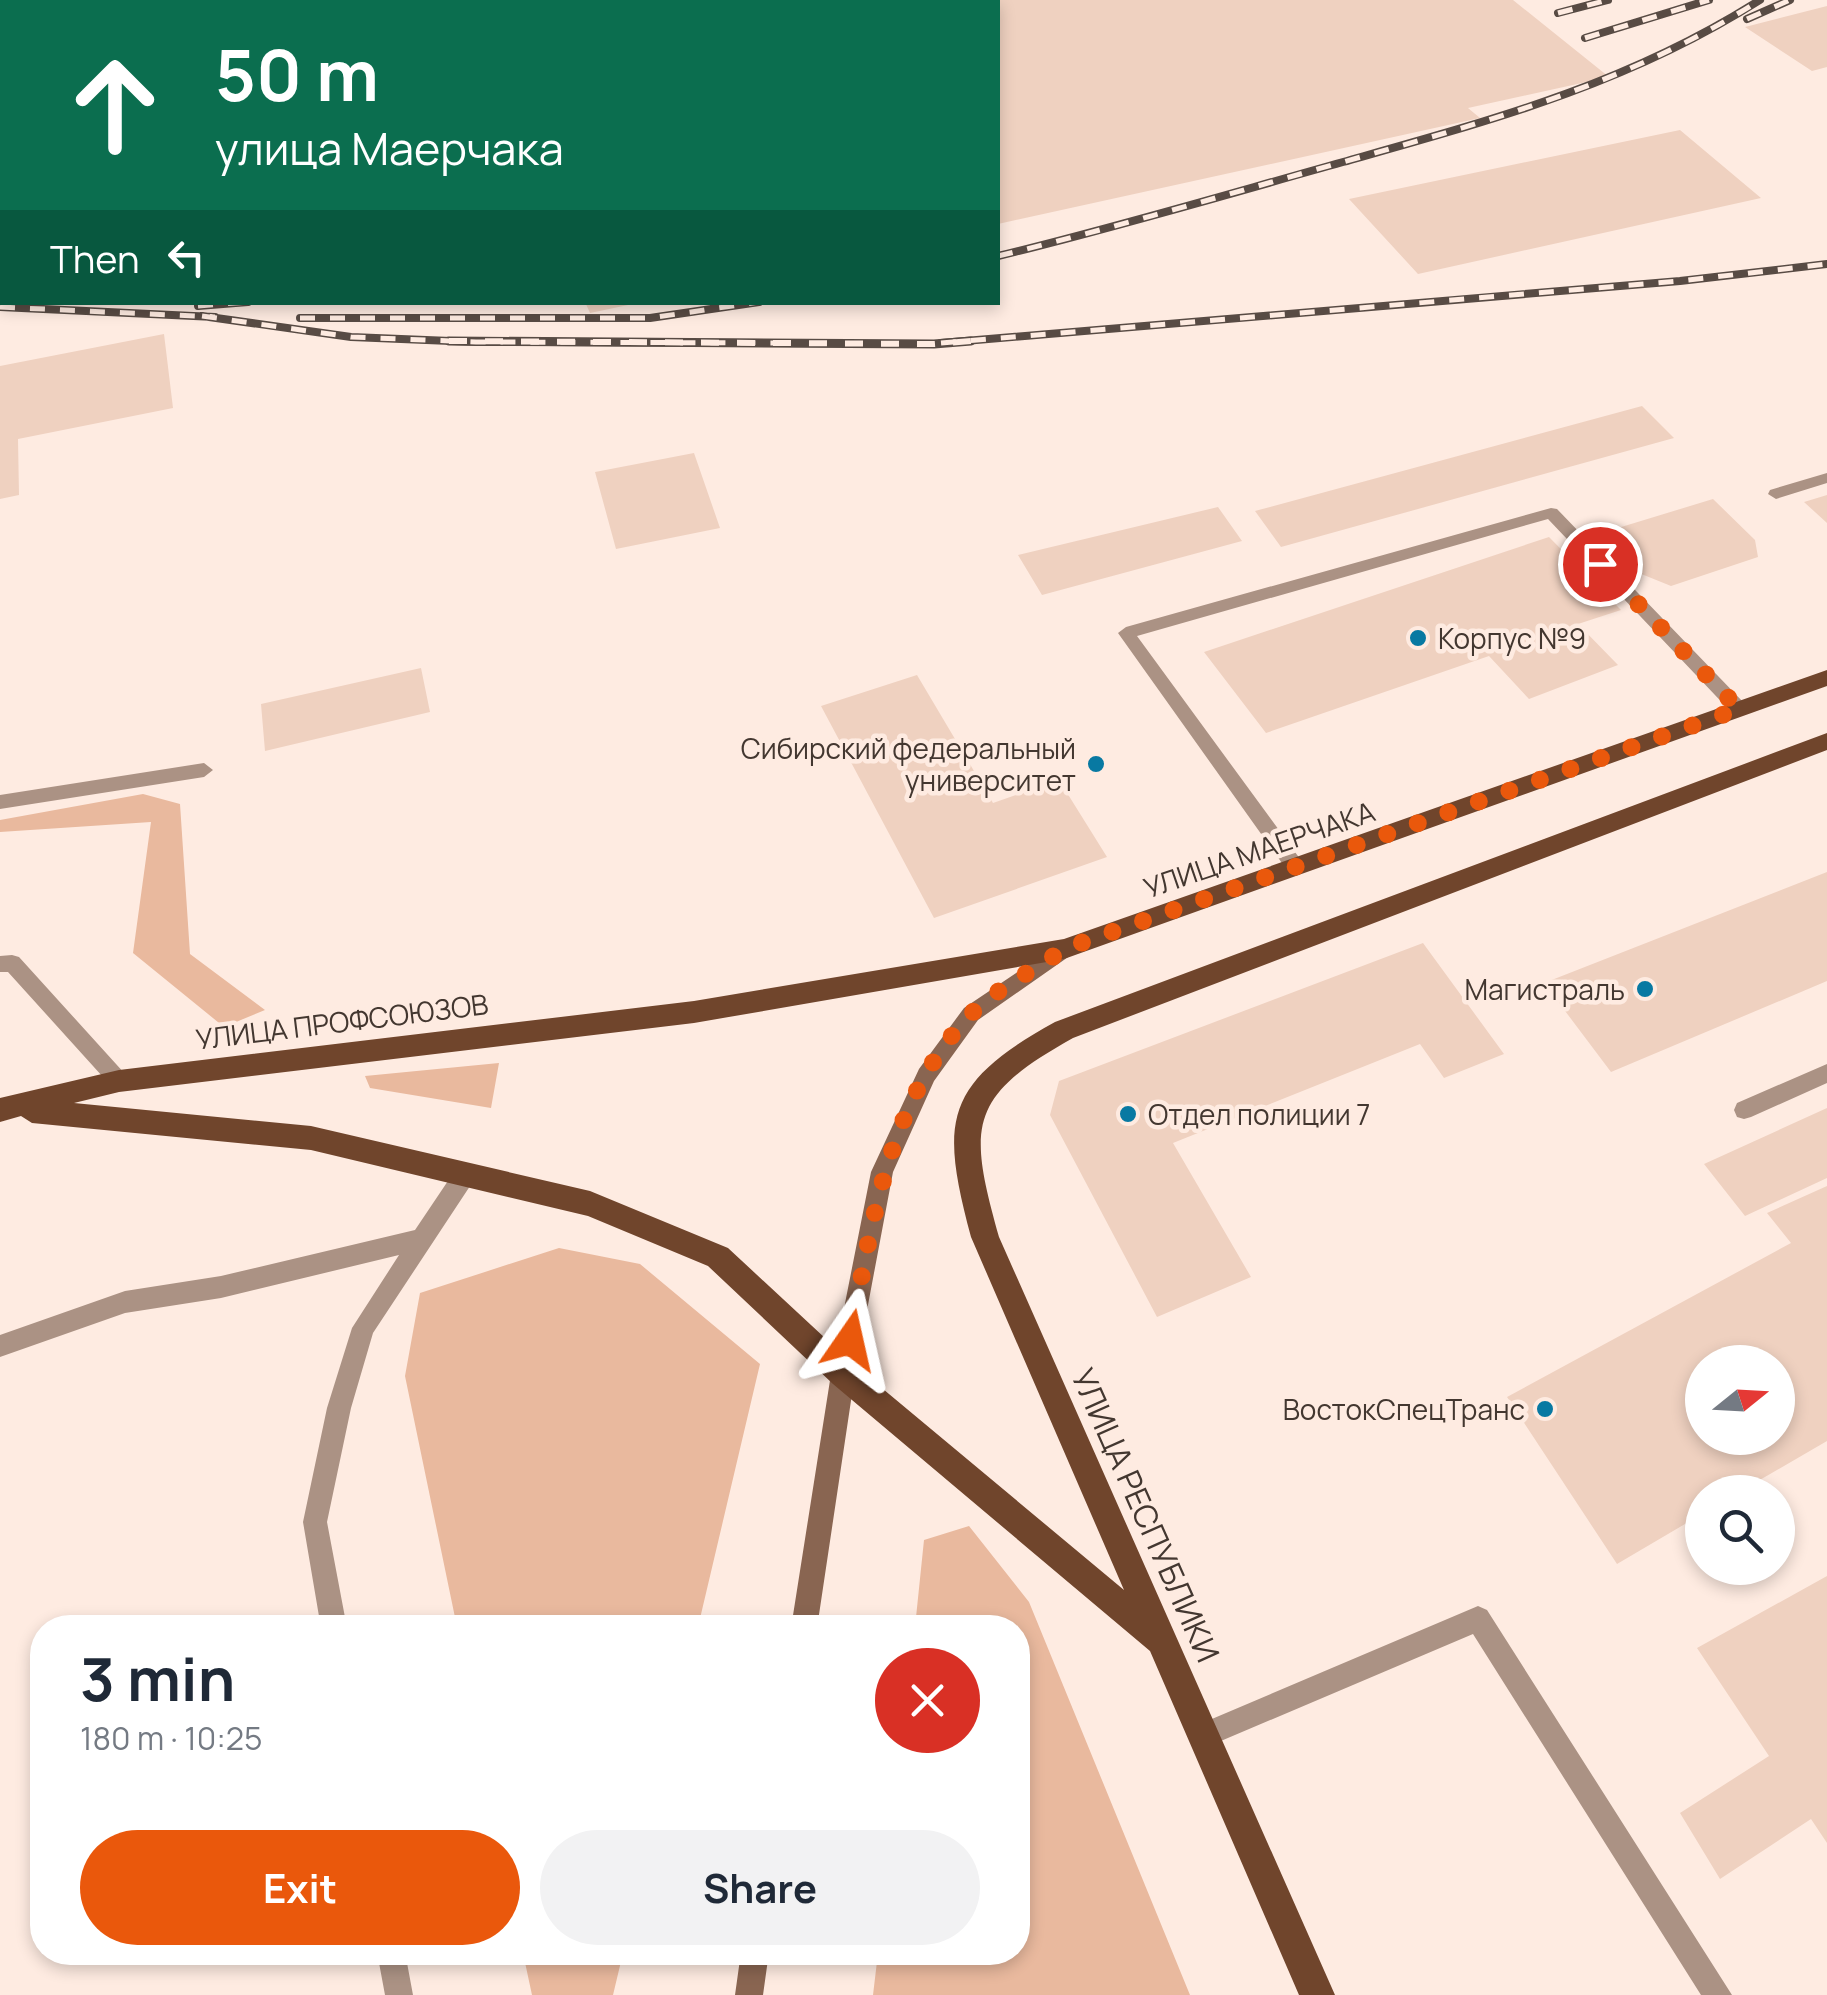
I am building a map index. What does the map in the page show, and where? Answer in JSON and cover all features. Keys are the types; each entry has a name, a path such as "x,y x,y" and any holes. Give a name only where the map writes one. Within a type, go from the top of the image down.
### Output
{"main road":[{"name":"УЛИЦА МАЕРЧАКА","path":"694,1012 1064,949 1827,678"},
{"name":"УЛИЦА РЕСПУБЛИКИ","path":"1317,1995 985,1237 966,1162 967,1130 984,1085 1008,1064 1064,1030 1827,741"},
{"path":"806,1615 843,1374 882,1172 926,1075 971,1014 1064,949"},
{"name":"УЛИЦА ПРОФСОЮЗОВ","path":"6,1109 120,1081 694,1012"},
{"path":"6,1109 312,1138 590,1204 718,1256 843,1374 1159,1640"},
{"path":"748,1995 753,1965"}],"lane":[{"path":"1776,494 1827,478"},
{"path":"1296,868 1126,633 1551,513 1739,709"},
{"path":"0,802 204,770"},
{"path":"0,964 12,963 120,1081"},
{"path":"1744,1110 1827,1073"},
{"path":"332,1615 315,1522 339,1408 362,1328 466,1173"},
{"path":"0,1346 125,1302 221,1288 422,1238"},
{"path":"1202,1736 1478,1619 1718,1995"},
{"path":"394,1965 399,1995"}],"shaded area":[{"path":"143,794 180,804 190,954 265,1010 224,1027 133,953 151,822 0,832 0,820"},
{"path":"499,1063 491,1108 370,1088 365,1076"},
{"path":"559,1248 640,1264 760,1364 701,1615 455,1615 405,1376 420,1293"},
{"path":"969,1526 1029,1602 1190,1995 873,1995 877,1965 1030,1965 1030,1615 916,1615 924,1540"},
{"path":"526,1965 620,1965 613,1995 532,1995"}],"building":[{"path":"1000,0 1513,0 1609,77 1468,108 1480,118 1000,224"},
{"path":"1827,6 1827,67 1812,71 1745,27"},
{"path":"1680,130 1761,198 1418,274 1349,199"},
{"path":"586,305 628,305 590,313"},
{"path":"164,334 173,408 18,439 19,495 0,499 0,366"},
{"path":"1642,406 1674,438 1281,547 1255,511"},
{"path":"694,453 720,528 616,549 595,472"},
{"path":"1827,495 1827,523 1804,502"},
{"path":"1713,499 1755,540 1758,557 1671,586 1629,569 1595,535"},
{"path":"1218,507 1242,541 1042,595 1018,555"},
{"name":"Корпус №9","path":"1549,537 1621,610 1578,624 1618,665 1529,699 1489,656 1266,733 1204,652"},
{"path":"421,668 430,712 265,751 261,704"},
{"path":"917,675 993,803 1059,780 1107,857 934,918 821,706"},
{"path":"1827,872 1827,981 1611,1072 1544,983"},
{"path":"1423,943 1504,1054 1444,1078 1420,1044 1173,1143 1251,1277 1157,1317 1050,1115 1059,1081"},
{"path":"1827,1108 1827,1178 1745,1216 1704,1164"},
{"path":"1827,1186 1827,1441 1768,1475 1685,1475 1685,1524 1617,1564 1507,1397 1791,1243 1767,1213"},
{"path":"1827,1576 1827,1843 1811,1819 1720,1879 1680,1813 1769,1756 1697,1648"}],"railway":[{"path":"1558,13 1608,0"},
{"path":"1585,38 1709,0"},
{"path":"1000,255 1398,146 1558,97 1660,55 1760,0"},
{"path":"1747,19 1790,0"},
{"path":"941,343 1680,281 1827,264"},
{"path":"198,306 210,305"},
{"path":"300,318 650,318 739,305"},
{"path":"0,307 206,317"},
{"path":"202,316 206,317"},
{"path":"206,317 215,317"},
{"path":"206,317 351,337 451,341"},
{"path":"451,341 746,343"},
{"path":"451,341 746,343"},
{"path":"746,343 971,341"},
{"path":"746,343 798,343"}],"place":[{"name":"Корпус №9","path":"1418,638"},
{"name":"Сибирский федеральный университет","path":"1096,764"},
{"name":"Магистраль","path":"1645,989"},
{"name":"Отдел полиции 7","path":"1128,1114"},
{"name":"ВостокСпецТранс","path":"1545,1409"}],"route":[{"path":"850,1340 882,1172 926,1075 971,1014 1064,949 1739,709 1600,564"}]}
